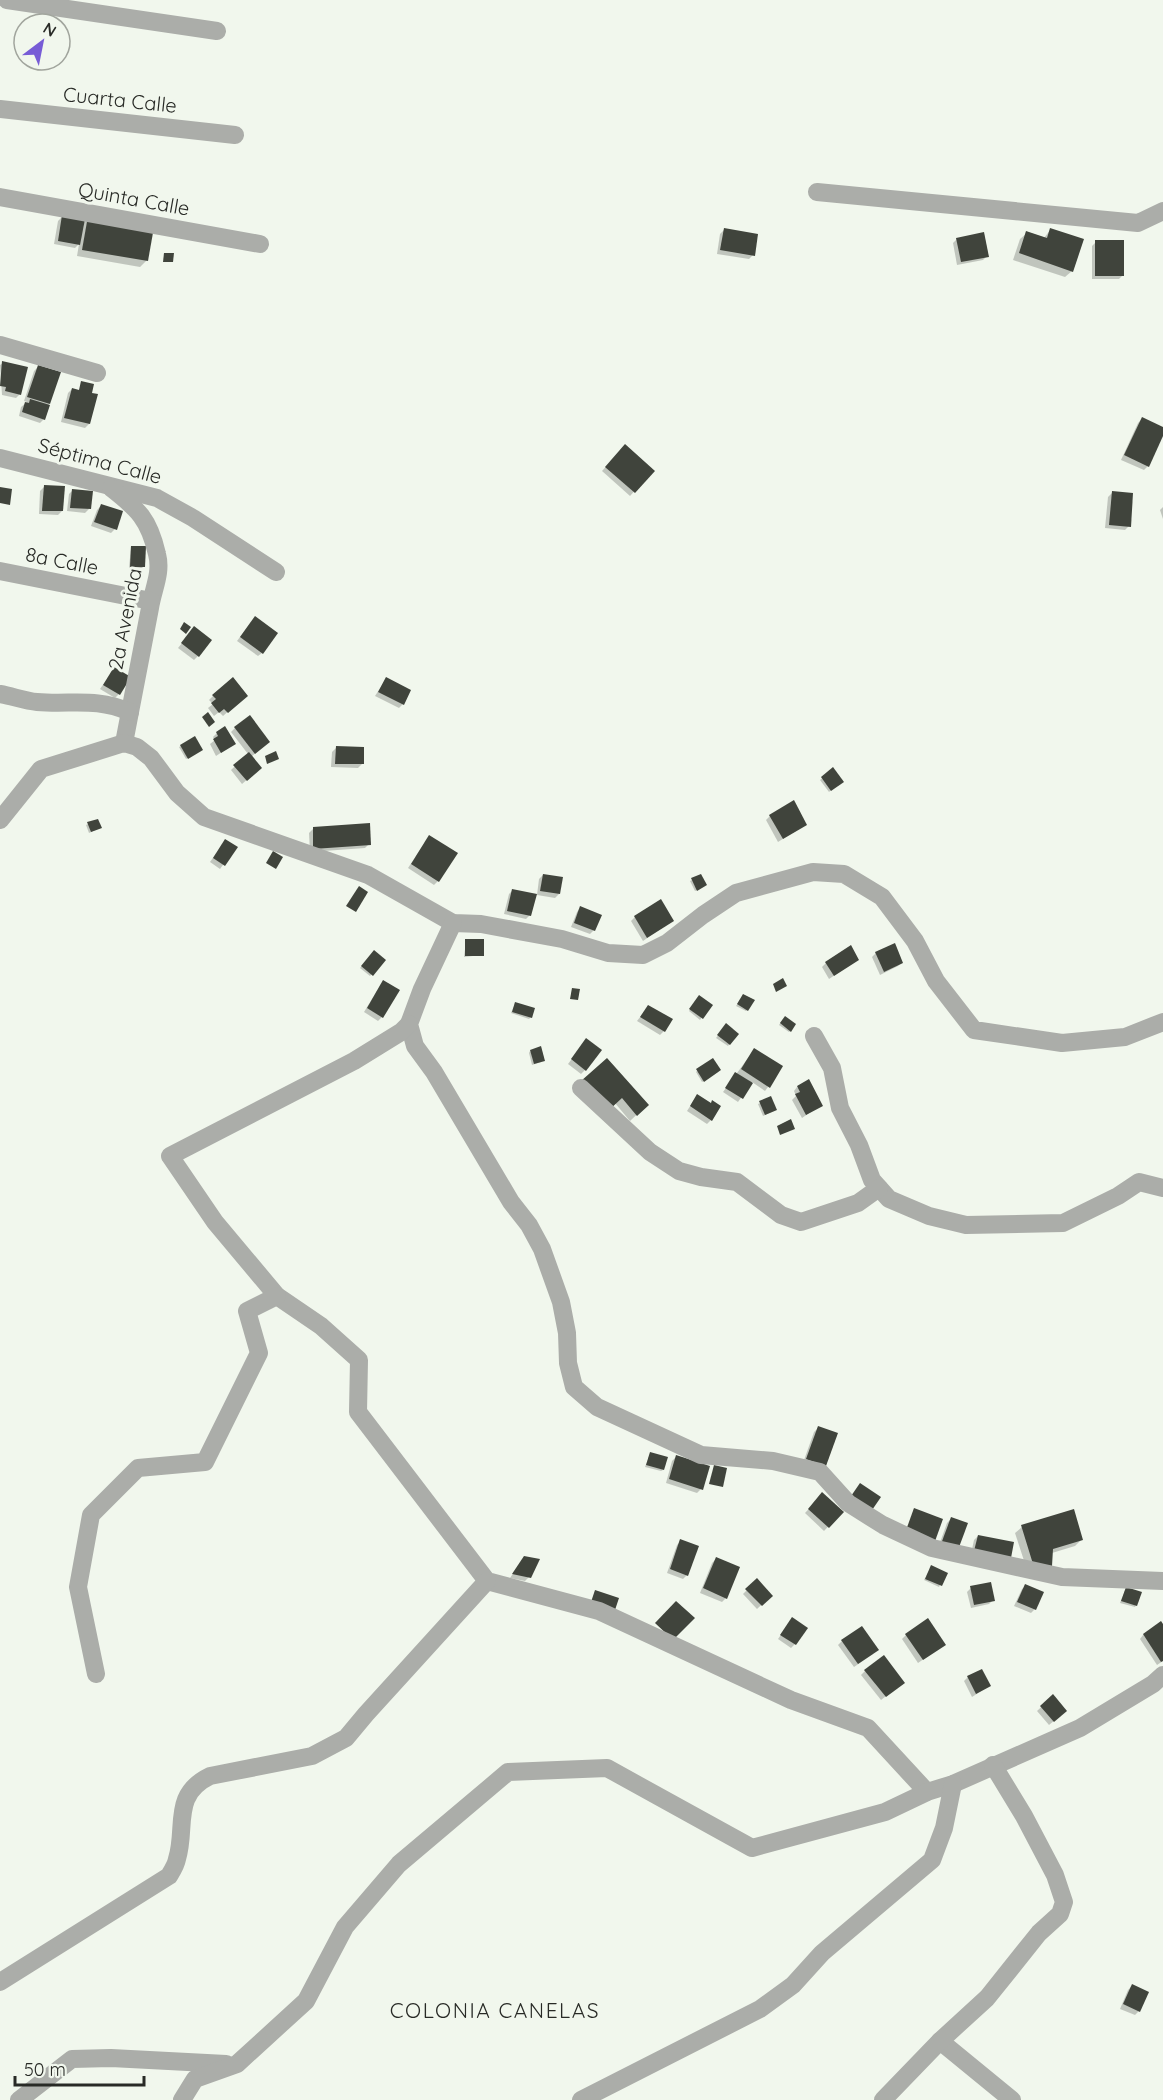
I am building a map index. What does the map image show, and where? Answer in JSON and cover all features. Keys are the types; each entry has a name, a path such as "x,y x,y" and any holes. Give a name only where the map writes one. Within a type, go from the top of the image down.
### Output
{"street":[{"path":"7,0 217,31"},
{"name":"Cuarta Calle","path":"0,109 235,135"},
{"path":"817,192 1138,223 1163,211"},
{"name":"Quinta Calle","path":"0,197 260,244"},
{"path":"0,345 97,373"},
{"name":"Séptima Calle","path":"0,458 157,498 193,518 276,572"},
{"name":"2a Avenida","path":"108,485 138,509 150,530 158,555 159,572 151,601 124,743"},
{"name":"8a Calle","path":"0,571 151,601"},
{"path":"0,694 37,702 84,702 113,705 130,712"},
{"path":"0,820 41,769 124,743 137,747 151,758 177,793 204,817 368,875 453,923 481,924 562,939 608,953 643,955 667,943 736,893 813,872 837,873 851,878 882,897 915,941 936,981 974,1030 1062,1043 1125,1037 1163,1022"},
{"path":"453,923 422,989 409,1024 400,1032 354,1061 170,1156 215,1222 277,1296 321,1326 359,1360 358,1412 487,1581 599,1611 791,1700 868,1728 927,1792"},
{"path":"409,1024 415,1046 439,1080 542,1250 561,1302 567,1334 568,1363 574,1387 597,1407 702,1455 773,1461 820,1472 848,1503 891,1529 932,1548 1062,1577 1163,1581"},
{"path":"814,1036 832,1068 840,1108 859,1145 872,1180 889,1199 929,1216 966,1225 1064,1222 1118,1196 1140,1182 1163,1188"},
{"path":"581,1088 650,1152 679,1171 701,1177 738,1182 781,1215 801,1222 858,1203 879,1188"},
{"path":"96,1674 78,1587 91,1515 138,1468 205,1462 259,1353 247,1311 277,1296"},
{"path":"0,1982 169,1876 177,1859 181,1836 181,1815 197,1782 210,1776 312,1756 346,1738 487,1581"},
{"path":"182,2100 195,2079 237,2064 306,2001 345,1927 399,1864 508,1772 607,1768 752,1848 885,1812 927,1792 952,1784 1080,1728 1153,1684 1163,1675"},
{"path":"883,2100 940,2041 987,1998 1039,1933 1060,1914 1064,1902 1055,1875 1024,1816 993,1765"},
{"path":"582,2100 760,2009 793,1985 822,1953 932,1860 944,1828 952,1784"},
{"path":"940,2041 1012,2100"},
{"path":"19,2100 72,2058 237,2064"}],"building":[{"path":"62,215 85,219 80,245 58,241"},
{"path":"88,216 154,227 148,261 82,250"},
{"path":"724,228 758,234 755,256 720,250"},
{"path":"1050,228 1084,239 1073,272 1019,253 1026,231 1047,238"},
{"path":"984,232 989,257 961,262 956,238"},
{"path":"1095,240 1124,240 1124,276 1095,276"},
{"path":"164,253 174,253 173,262 163,262"},
{"path":"2,361 28,367 21,395 5,391 6,387 0,386"},
{"path":"38,365 61,372 50,404 27,397"},
{"path":"81,381 94,384 92,393 98,394 90,424 64,418 72,388 79,390"},
{"path":"30,399 50,405 45,420 22,412 25,402 29,403"},
{"path":"1142,417 1163,427 1163,436 1149,467 1124,455"},
{"path":"625,444 655,471 635,493 605,467"},
{"path":"44,485 65,486 63,511 42,511"},
{"path":"0,487 12,489 10,505 0,503"},
{"path":"72,489 93,491 91,509 70,508"},
{"path":"1112,491 1133,493 1131,527 1109,525"},
{"path":"101,504 123,511 117,530 94,522"},
{"path":"131,546 146,546 145,567 130,567"},
{"path":"255,616 278,633 263,654 240,637"},
{"path":"184,622 191,627 186,634 180,629"},
{"path":"194,626 212,640 199,657 181,643"},
{"path":"114,667 131,677 120,695 103,685"},
{"path":"233,677 248,696 228,713 224,709 219,713 211,703 216,699 212,695"},
{"path":"386,677 411,690 404,705 378,692"},
{"path":"208,712 215,722 209,727 202,717"},
{"path":"250,715 270,742 255,754 234,727"},
{"path":"225,726 236,744 221,753 213,739 218,736 216,732"},
{"path":"195,736 203,750 188,759 180,745"},
{"path":"336,746 364,747 364,764 335,764"},
{"path":"276,751 279,759 267,764 265,756"},
{"path":"249,752 262,768 247,781 233,765"},
{"path":"833,767 844,782 831,791 821,777"},
{"path":"794,800 807,825 783,839 769,815"},
{"path":"98,819 102,828 91,832 87,822"},
{"path":"370,823 371,845 313,849 313,827"},
{"path":"429,835 458,853 439,882 411,864"},
{"path":"225,839 238,847 225,866 213,858"},
{"path":"273,851 283,857 276,869 266,863"},
{"path":"543,874 563,877 560,894 540,891"},
{"path":"701,874 707,885 697,891 691,878"},
{"path":"359,886 368,892 356,912 346,906"},
{"path":"512,889 537,894 531,916 507,911"},
{"path":"661,899 674,921 647,938 634,916"},
{"path":"580,906 602,915 595,931 574,923"},
{"path":"465,939 484,939 484,956 465,956"},
{"path":"895,943 903,963 884,972 875,952"},
{"path":"851,945 859,960 834,976 825,962"},
{"path":"374,950 386,960 373,976 361,966"},
{"path":"783,978 787,986 776,992 773,984"},
{"path":"383,980 400,990 383,1018 367,1008"},
{"path":"572,988 580,989 578,1000 570,999"},
{"path":"743,994 755,1000 748,1011 737,1004"},
{"path":"699,995 713,1005 703,1019 689,1009"},
{"path":"515,1002 535,1008 532,1018 512,1012"},
{"path":"648,1005 673,1019 665,1032 640,1017"},
{"path":"785,1016 796,1024 791,1032 780,1023"},
{"path":"726,1023 739,1034 730,1045 717,1035"},
{"path":"586,1038 602,1050 586,1071 571,1059"},
{"path":"541,1046 545,1061 534,1064 530,1050"},
{"path":"754,1048 783,1066 770,1088 741,1069"},
{"path":"607,1058 649,1105 637,1116 622,1098 608,1111 581,1081"},
{"path":"713,1058 721,1070 704,1082 696,1069"},
{"path":"735,1072 753,1083 743,1099 725,1088"},
{"path":"809,1079 823,1106 806,1115 795,1094 800,1092 797,1086"},
{"path":"697,1094 721,1106 712,1121 690,1106"},
{"path":"771,1096 777,1110 765,1115 759,1101"},
{"path":"791,1119 795,1129 780,1135 777,1126"},
{"path":"818,1426 838,1433 826,1466 806,1459"},
{"path":"650,1452 668,1457 664,1470 646,1465"},
{"path":"676,1455 710,1466 703,1490 669,1479"},
{"path":"714,1465 727,1468 723,1487 709,1484"},
{"path":"860,1483 881,1497 870,1513 849,1499"},
{"path":"822,1492 844,1512 829,1528 808,1509"},
{"path":"914,1508 943,1519 934,1544 905,1533"},
{"path":"1074,1509 1083,1540 1053,1549 1052,1566 1033,1564 1021,1525"},
{"path":"951,1517 968,1523 958,1550 941,1544"},
{"path":"978,1535 1014,1542 1011,1558 974,1551"},
{"path":"680,1539 699,1546 688,1576 670,1569"},
{"path":"524,1556 540,1559 531,1578 512,1574"},
{"path":"716,1557 740,1567 727,1599 703,1588"},
{"path":"931,1565 948,1573 942,1586 925,1579"},
{"path":"757,1578 773,1596 762,1606 745,1589"},
{"path":"991,1582 995,1601 974,1605 970,1586"},
{"path":"1025,1584 1044,1592 1036,1610 1017,1602"},
{"path":"1126,1587 1142,1592 1137,1606 1121,1601"},
{"path":"595,1590 619,1598 615,1610 591,1602"},
{"path":"676,1601 695,1618 673,1640 655,1623"},
{"path":"792,1617 808,1628 796,1645 780,1635"},
{"path":"928,1618 946,1645 923,1660 905,1634"},
{"path":"1161,1621 1163,1624 1163,1661 1161,1662 1143,1634"},
{"path":"862,1626 879,1650 858,1664 841,1640"},
{"path":"884,1655 905,1683 886,1697 864,1670"},
{"path":"982,1669 991,1686 976,1694 967,1676"},
{"path":"1053,1694 1067,1711 1054,1722 1040,1706"},
{"path":"1132,1984 1149,1992 1140,2012 1123,2004"}],"district":[{"name":"COLONIA CANELAS","path":"495,2011"}]}
